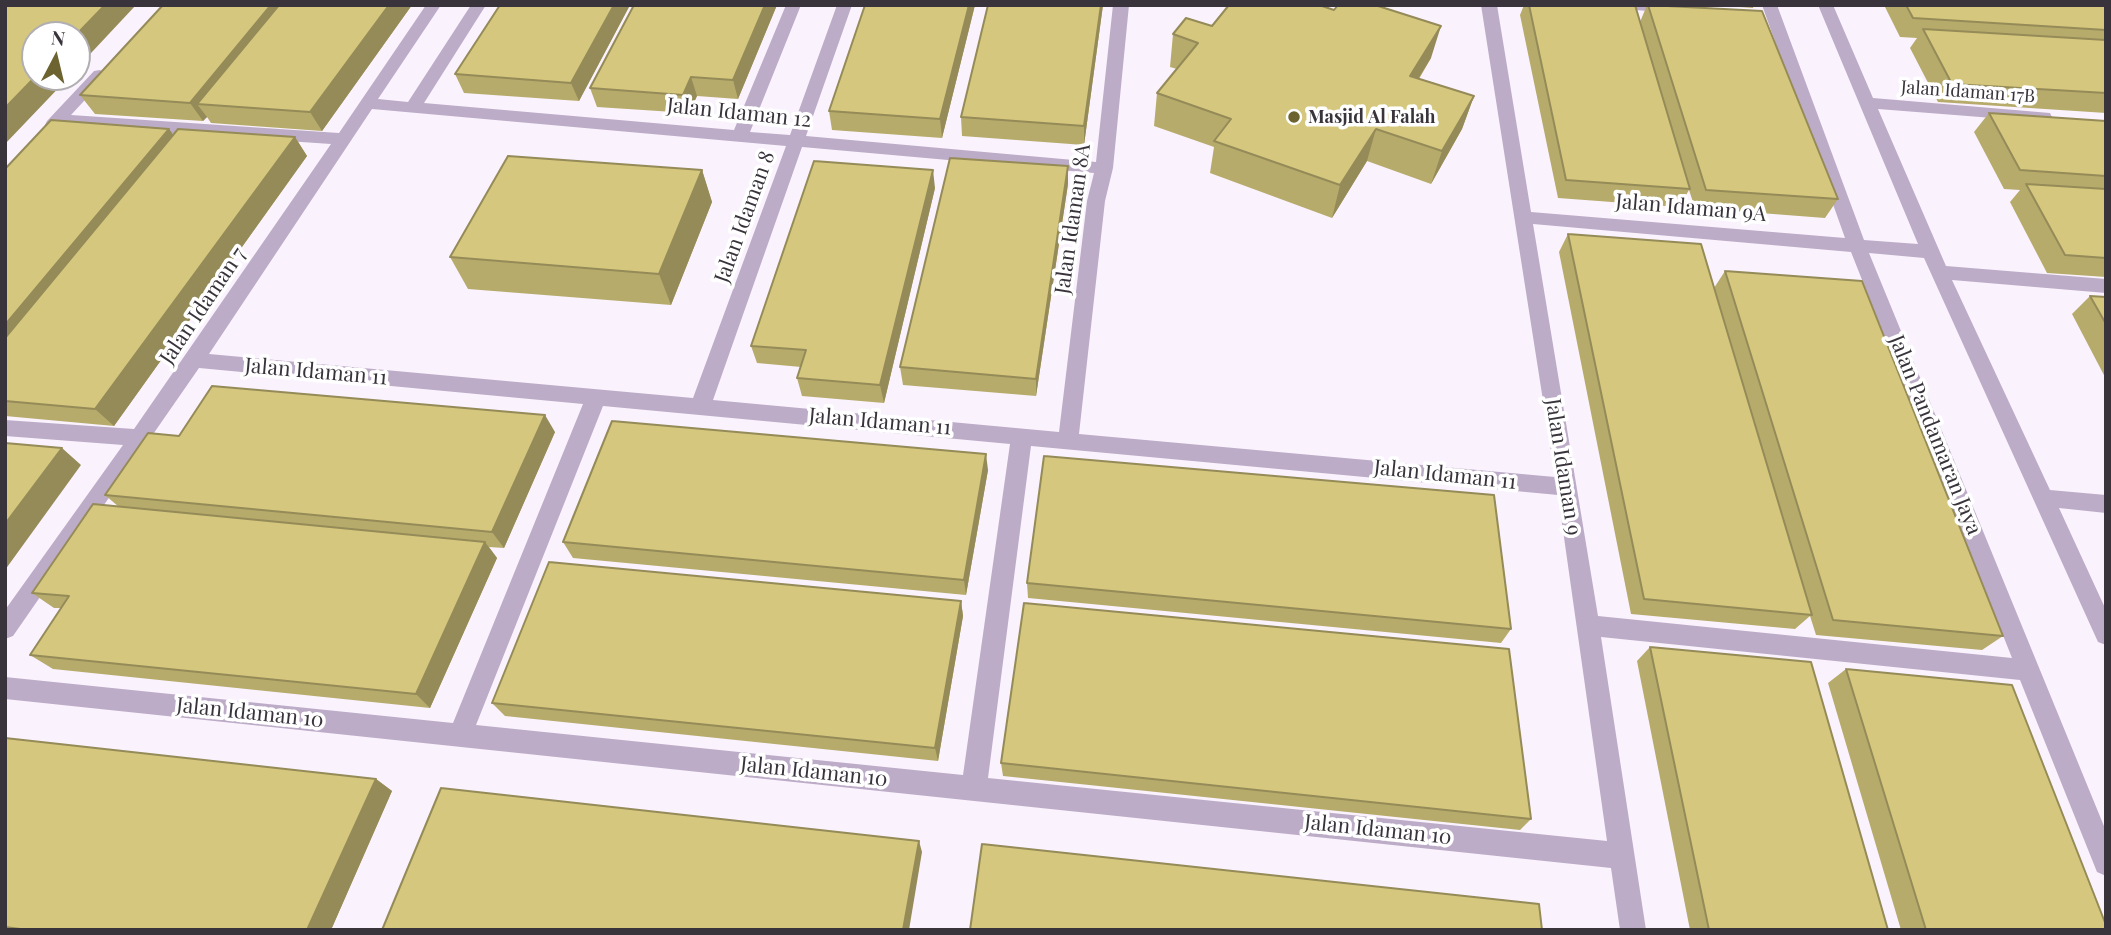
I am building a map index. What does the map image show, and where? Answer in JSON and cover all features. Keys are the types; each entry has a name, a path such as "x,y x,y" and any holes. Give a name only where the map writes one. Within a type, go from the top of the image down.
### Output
{"street":[{"name":"Jalan Idaman 7","path":"5,629 370,104 434,5"},
{"path":"414,106 479,5"},
{"name":"Jalan Idaman 8","path":"740,135 794,5"},
{"name":"Jalan Idaman 8","path":"701,405 845,5"},
{"name":"Jalan Idaman 8A","path":"1068,439 1096,201 1104,168 1121,5"},
{"name":"Jalan Idaman 9","path":"1489,5 1567,486 1633,930"},
{"path":"1635,5 1690,9"},
{"path":"1825,5 1938,271 2106,635"},
{"name":"Jalan Pandamaran Jaya","path":"1767,12 1857,245 2106,863"},
{"path":"41,138 112,62"},
{"name":"Jalan Idaman 17B","path":"1868,103 2066,119"},
{"name":"Jalan Idaman 12","path":"370,104 1104,168"},
{"path":"58,120 344,139"},
{"name":"Jalan Idaman 9A","path":"1522,217 1931,252"},
{"path":"1938,271 2106,286"},
{"name":"Jalan Idaman 11","path":"194,360 1567,486"},
{"path":"460,735 596,397"},
{"path":"5,428 137,438"},
{"path":"974,788 1022,435"},
{"path":"2042,498 2106,504"},
{"path":"1587,625 2028,670"},
{"name":"Jalan Idaman 10","path":"5,688 1623,856"}],"building":[{"path":"5,5 105,5 90,21 21,21 21,91 5,108"},
{"path":"163,5 271,5 190,103 80,95 84,91 91,91 91,83"},
{"path":"279,5 389,5 310,112 197,104"},
{"path":"500,5 614,5 571,83 455,74"},
{"path":"634,5 765,5 733,80 691,77 683,95 590,88"},
{"path":"865,5 969,5 940,119 829,111"},
{"path":"988,5 1101,5 1084,126 961,117"},
{"name":"Masjid Al Falah","path":"1229,5 1319,5 1334,10 1338,5 1375,5 1441,26 1410,76 1474,96 1442,151 1376,129 1340,185 1214,141 1231,119 1157,93 1198,43 1173,34 1186,18 1212,26"},
{"path":"1529,5 1635,5 1690,189 1566,180"},
{"path":"1648,5 1762,11 1838,199 1706,190"},
{"path":"1906,5 2106,5 2106,30 1913,18"},
{"path":"1923,29 2106,40 2106,93 1952,84"},
{"path":"1989,113 2106,121 2106,176 2020,170"},
{"path":"51,120 169,129 5,325 5,169"},
{"path":"178,129 295,137 95,409 5,401 5,338"},
{"path":"508,156 702,170 659,274 450,257"},
{"path":"950,158 1068,166 1036,379 900,367"},
{"path":"814,161 933,170 880,385 797,378 806,350 751,346"},
{"path":"2026,184 2106,189 2106,258 2065,255"},
{"path":"1568,234 1701,244 1812,615 1644,599"},
{"path":"1725,271 1862,281 2003,636 1833,620"},
{"path":"2090,296 2106,297 2106,324"},
{"path":"212,386 545,415 492,532 105,495 148,433 179,436"},
{"path":"612,421 986,454 964,580 563,542"},
{"path":"5,443 62,448 5,524"},
{"path":"1044,456 1494,495 1511,629 1027,583"},
{"path":"93,504 485,542 416,694 30,655 69,596 32,593"},
{"path":"549,562 961,601 935,748 492,703"},
{"path":"1024,603 1509,649 1531,819 1001,763"},
{"path":"1650,647 1811,662 1888,930 1709,930"},
{"path":"1846,669 2012,685 2106,930 1926,930"},
{"path":"5,738 376,779 307,930 28,930 5,927"},
{"path":"441,788 919,841 903,930 382,930"},
{"path":"982,844 1539,904 1542,930 970,930"}],"place":[{"name":"Masjid Al Falah","path":"1294,117"}]}
